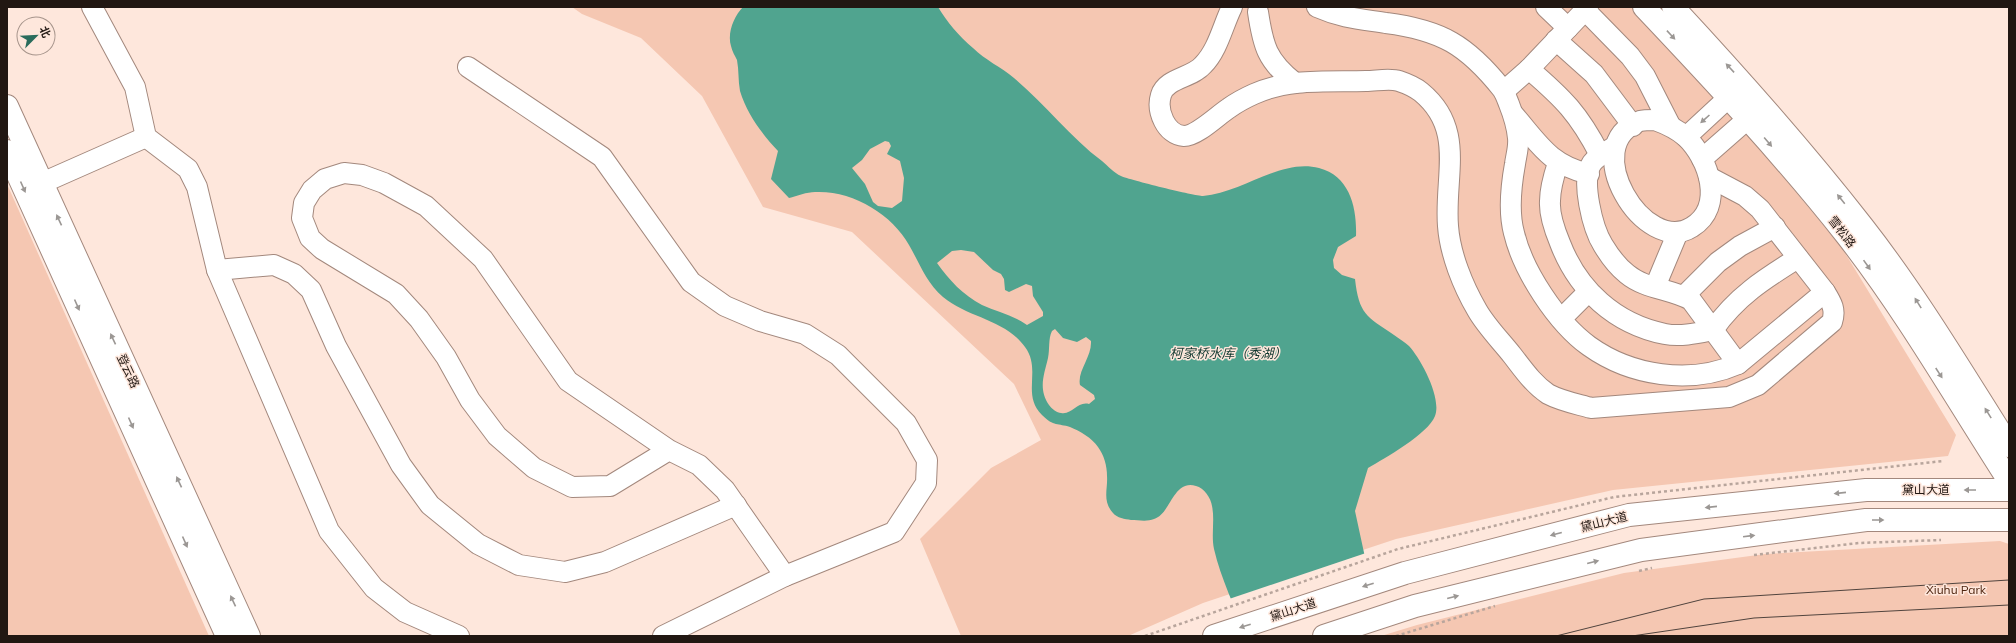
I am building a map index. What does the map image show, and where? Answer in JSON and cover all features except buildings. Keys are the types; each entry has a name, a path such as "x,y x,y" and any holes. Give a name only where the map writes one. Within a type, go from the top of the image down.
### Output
{"main road":[{"name":"雪松路","path":"1644,7 1737,90"},
{"name":"雪松路","path":"1673,7 1737,90 1864,227 1912,294 2009,446"},
{"name":"登云路","path":"7,106 249,636"},
{"name":"雪松路","path":"1756,111 1896,306 2009,481"},
{"name":"登云路","path":"7,151 228,636"},
{"name":"黛山大道","path":"1215,635 1405,573 1629,516 1866,490 2009,490"},
{"path":"1324,636 1415,606 1641,550 1866,520 2009,520"}],"street":[{"path":"92,7 135,87 146,137 188,169 197,187 217,270 329,531 374,588 405,612 459,636"},
{"path":"1232,7 1215,46 1204,65 1188,76 1171,83 1161,94 1160,108 1162,120 1172,132 1185,136 1197,132 1230,107 1252,95 1272,87 1295,83 1398,81 1420,91 1442,116 1450,138 1448,227 1456,259 1465,285 1478,312 1531,379 1549,394 1591,408 1730,397 1758,385 1832,322 1835,313 1832,302 1760,209 1746,196 1705,168"},
{"path":"1316,7 1332,14 1359,21 1418,28 1447,38 1470,54 1504,91 1513,113 1518,139 1510,195 1513,232 1527,269 1542,295 1561,319 1588,346 1621,364 1650,372 1678,377 1722,371 1738,364 1825,292"},
{"path":"1546,7 1562,34 1633,126"},
{"path":"1256,9 1264,47 1280,71 1295,83"},
{"path":"1504,91 1529,69 1586,9 1618,42 1642,71 1678,131 1698,150 1705,168 1711,192 1709,206 1702,219 1692,228 1678,232 1665,231 1651,225 1637,213 1625,194 1616,175 1613,157 1586,129 1574,110 1529,69"},
{"path":"468,66 602,157 691,282 725,306 760,321 805,334 838,355 906,423 927,460 926,483 894,532 785,576 662,636"},
{"path":"1678,131 1737,90"},
{"path":"1705,168 1756,111"},
{"path":"1513,113 1543,149 1558,163 1573,170 1589,174"},
{"path":"1678,131 1655,120 1640,121 1591,164 1588,197 1594,222 1603,245 1626,274 1641,283 1684,296 1691,300 1738,364"},
{"path":"42,183 146,137"},
{"path":"1558,163 1553,179 1550,202 1555,232 1567,261 1588,292 1610,310 1639,326 1666,334 1689,335 1714,330 1725,313 1741,297 1765,278 1798,258"},
{"path":"669,450 610,486 572,487 534,468 497,436 470,400 446,356 419,319 396,294 322,249 310,238 302,218 304,203 312,190 325,179 344,173 362,175 384,182 426,206 483,259 568,381 669,450 699,465 725,490 785,576"},
{"path":"1684,296 1718,262 1740,246 1774,228"},
{"path":"1655,287 1678,232"},
{"path":"217,270 274,265 294,274 311,290 336,346 401,465 430,505 478,544 519,565 565,572 604,562 736,505"},
{"path":"1561,319 1588,292"}],"path":[{"path":"1750,555 1859,542 1944,539"},
{"path":"1145,636 1398,549"},
{"path":"1635,571 1657,567"},
{"path":"1396,636 1503,604"}],"green space":[{"path":"572,7 1633,7 1731,113 1842,248 1956,435 1948,456 1613,490 1396,539 1203,603 1128,636 961,636 920,539 991,468 1041,440 1014,384 852,232 763,207 702,96 641,38 582,14"},
{"path":"7,184 209,636 7,636"},
{"name":"Xiuhu Park","path":"2000,541 2009,544 2009,636 1381,636 1417,625 1624,573 1765,554"}],"water":[{"name":"柯家桥水库（秀湖）","path":"743,7 938,7 958,34 983,56 1014,78 1079,142 1113,171 1121,176 1136,181 1203,196 1218,194 1276,172 1305,166 1319,168 1330,172 1338,178 1350,194 1355,215 1356,236 1338,247 1333,260 1334,268 1342,275 1355,279 1359,300 1370,318 1407,345 1414,352 1429,379 1436,399 1435,416 1431,423 1415,438 1368,468 1355,511 1382,636 1246,636 1224,582 1217,560 1213,544 1212,506 1209,497 1204,491 1196,486 1188,485 1182,488 1177,492 1160,516 1151,520 1131,520 1115,515 1108,504 1106,495 1106,468 1100,450 1086,435 1070,427 1050,421 1042,415 1036,407 1033,399 1032,364 1030,356 1025,347 1017,338 997,324 964,310 943,297 928,279 902,234 882,214 870,206 843,195 829,192 805,193 789,198 771,179 778,151 766,138 756,123 747,108 740,91 737,60 731,48 730,36 734,20","holes":["885,141 889,142 891,146 887,154 900,161 904,178 902,201 892,208 878,206 873,202 865,184 852,168 862,160 870,149","961,250 974,252 993,270 1001,274 1004,279 1005,290 1009,292 1026,284 1032,286 1033,296 1043,312 1043,316 1027,325 1011,316 982,305 969,297 946,275 937,263 952,251","1055,329 1063,338 1077,342 1086,337 1091,341 1091,347 1081,374 1080,385 1094,395 1095,399 1089,404 1081,404 1065,413 1058,412 1049,405 1043,388 1052,331"]}],"pier":[{"path":"1366,553 1384,636 1244,636 1229,599"}],"tram line":[{"path":"1556,636 1704,599 2009,580"},
{"path":"1632,636 1754,618 2009,605"}]}
